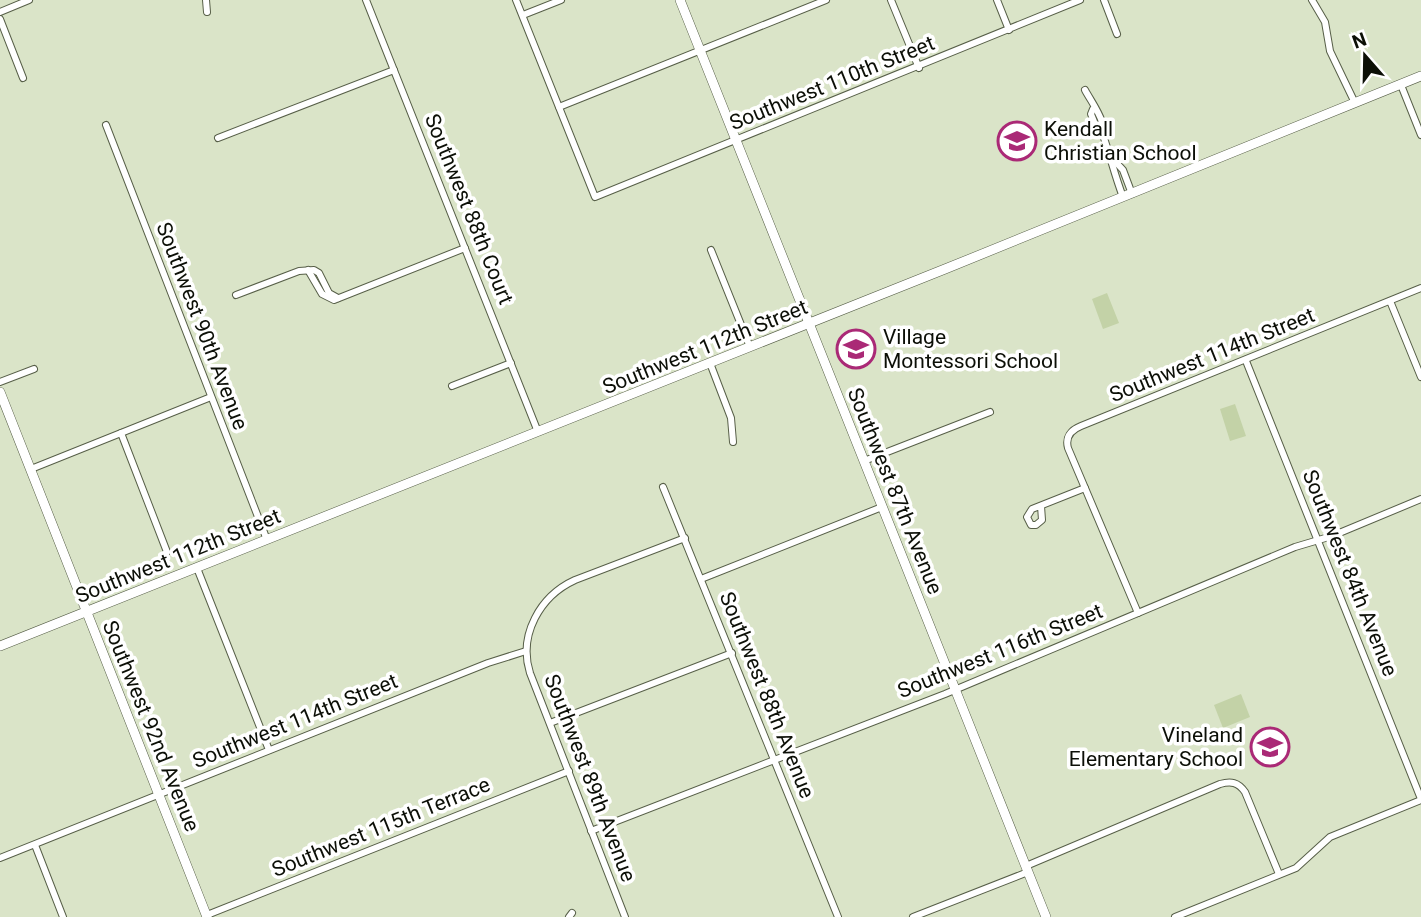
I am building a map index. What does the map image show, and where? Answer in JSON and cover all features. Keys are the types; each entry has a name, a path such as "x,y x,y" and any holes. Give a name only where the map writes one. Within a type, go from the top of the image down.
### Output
{"main road":[{"name":"Southwest 87th Avenue","path":"680,0 1046,917"},
{"name":"Southwest 112th Street","path":"0,646 1421,76"},
{"name":"Southwest 92nd Avenue","path":"0,392 207,916"}],"street":[{"path":"0,12 29,0"},
{"path":"206,0 207,12"},
{"name":"Southwest 88th Court","path":"366,0 538,432"},
{"path":"516,0 559,107 826,0"},
{"path":"523,15 561,0"},
{"path":"891,0 919,68"},
{"path":"998,0 1009,30"},
{"name":"Southwest 110th Street","path":"559,107 595,197 919,68 1080,0"},
{"path":"1104,0 1117,34"},
{"path":"1312,0 1325,22 1331,51 1355,103"},
{"path":"0,19 23,78"},
{"path":"218,138 394,70"},
{"path":"1401,85 1421,135"},
{"path":"1084,90 1093,108 1098,111 1102,122 1100,127 1112,158 1123,170 1127,195"},
{"name":"Southwest 90th Avenue","path":"106,125 267,540"},
{"path":"236,295 308,270 322,295 331,300 465,248"},
{"path":"711,250 750,347"},
{"name":"Southwest 114th Street","path":"1138,613 1067,444 1074,430 1421,288"},
{"path":"1390,301 1421,377"},
{"name":"Southwest 84th Avenue","path":"1246,361 1421,800"},
{"path":"452,386 511,363"},
{"path":"710,363 731,418 733,442"},
{"path":"0,382 34,369"},
{"path":"31,469 211,397"},
{"path":"864,461 990,412"},
{"path":"121,433 167,552"},
{"name":"Southwest 88th Avenue","path":"663,487 838,917"},
{"path":"1041,506 1085,488"},
{"name":"Southwest 116th Street","path":"591,831 955,690 1295,547 1421,499"},
{"path":"701,579 882,507"},
{"path":"526,651 529,634 538,612 561,588 575,580 685,538"},
{"path":"197,568 269,750"},
{"name":"Southwest 114th Street","path":"0,858 488,663 526,651"},
{"name":"Southwest 89th Avenue","path":"526,651 530,673 625,917"},
{"path":"550,723 732,653"},
{"name":"Southwest 115th Terrace","path":"207,916 569,772"},
{"path":"913,917 1220,784 1234,782 1245,792 1279,874"},
{"path":"1175,917 1301,865 1330,837 1421,800"},
{"path":"35,845 63,917"}],"green space":[{"path":"1107,293 1119,323 1103,329 1092,299"},
{"path":"1235,404 1246,436 1230,441 1220,409"},
{"path":"1241,694 1250,717 1223,728 1214,705"}],"place":[{"name":"Kendall Christian School","path":"1017,141"},
{"name":"Village Montessori School","path":"856,349"},
{"name":"Vineland Elementary School","path":"1270,747"}]}
